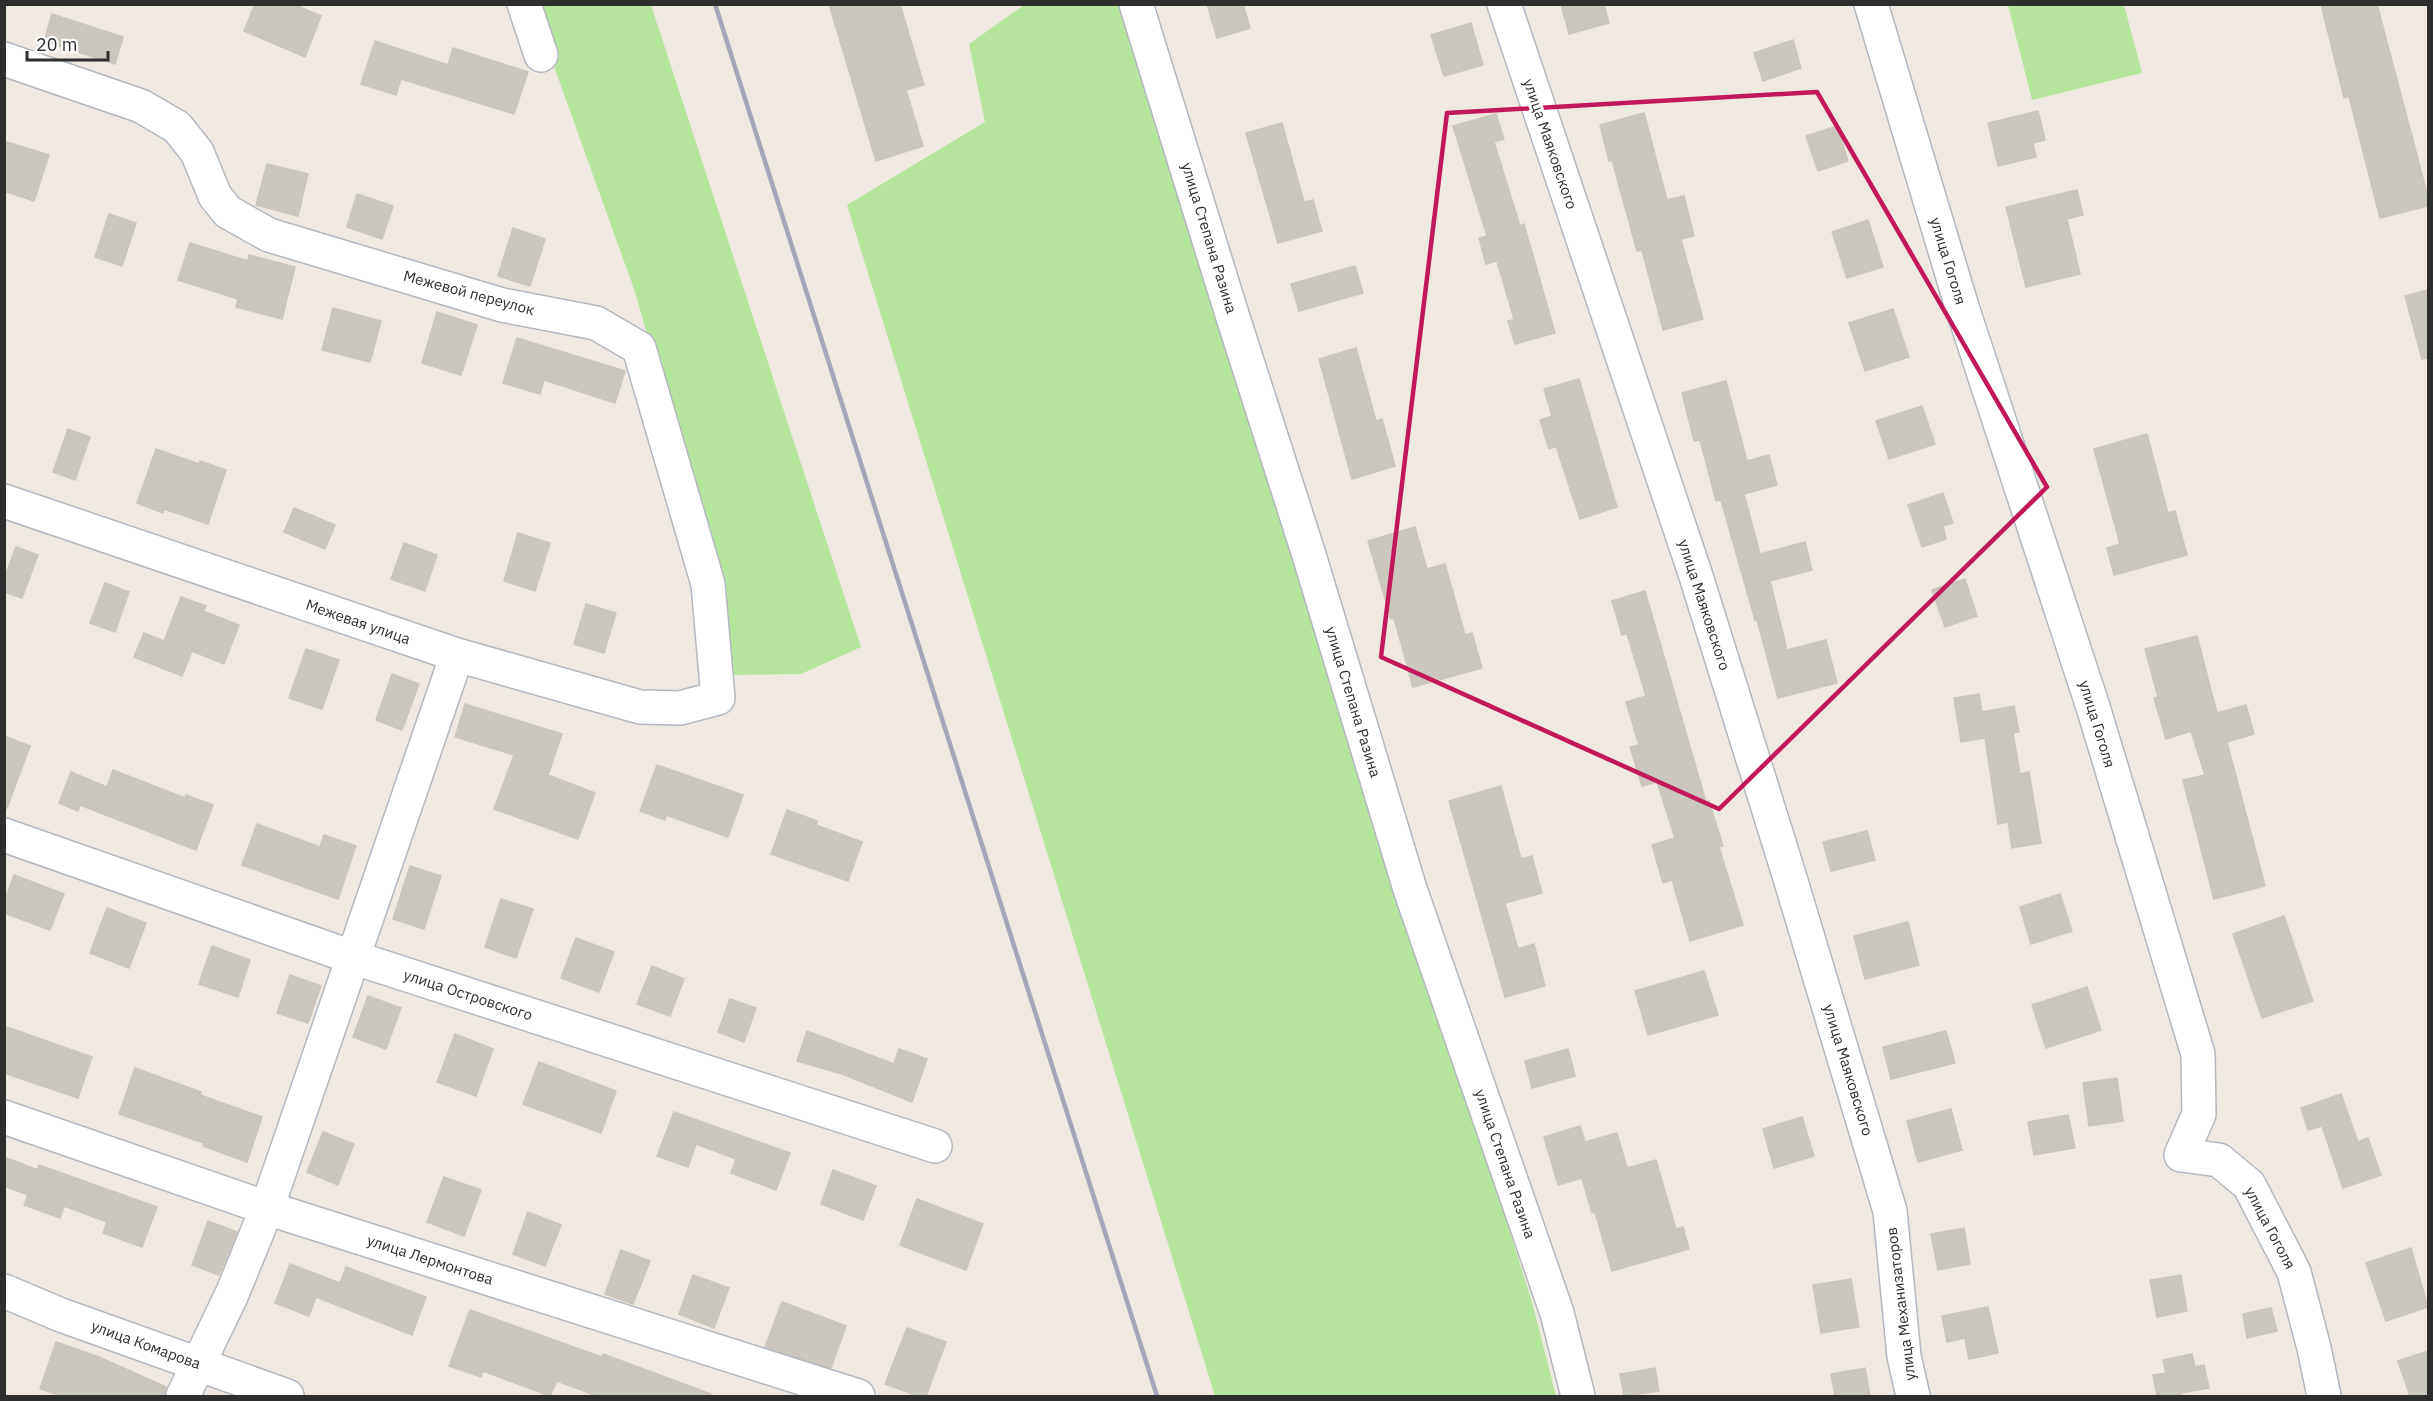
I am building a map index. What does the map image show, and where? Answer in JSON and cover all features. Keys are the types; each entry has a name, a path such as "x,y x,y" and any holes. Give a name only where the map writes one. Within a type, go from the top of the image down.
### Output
{"street":[{"path":"524,4 541,55"},
{"name":"улица Степана Разина","path":"1136,4 1309,555 1410,889 1557,1313 1578,1396"},
{"name":"улица Маяковского","path":"1504,4 1695,573 1890,1211"},
{"name":"улица Гоголя","path":"1871,4 1966,319 2093,707 2198,1054 2199,1114 2181,1155 2219,1160 2249,1185 2294,1272 2324,1396"},
{"name":"Межевой переулок","path":"4,60 141,106 177,127 197,152 215,196 228,212 268,235 502,305 596,322 639,348 708,584 718,699"},
{"name":"Межевая улица","path":"4,501 457,656 640,707 680,708 718,699"},
{"path":"183,1396 232,1294 267,1208 457,656"},
{"name":"улица Островского","path":"4,835 352,957 935,1146"},
{"name":"улица Лермонтова","path":"4,1117 267,1208 858,1396"},
{"name":"улица Механизаторов","path":"1890,1211 1904,1356 1913,1396"},
{"name":"улица Комарова","path":"4,1291 61,1315 287,1396"}],"highlighted area":[{"path":"1817,92 2047,487 1719,809 1381,657 1447,113"}],"green space":[{"path":"532,5 651,5 861,647 801,674 734,675 717,578 635,292"},
{"path":"1024,5 1123,5 1532,1302 1556,1396 1215,1396 847,205 985,122 969,44"},
{"path":"2008,5 2124,5 2142,73 2032,100"}],"building":[{"path":"255,4 293,4 321,16 305,57 244,31"},
{"path":"829,4 900,4 924,85 906,90 923,146 876,161"},
{"path":"1207,4 1243,4 1250,28 1217,38"},
{"path":"1561,4 1604,4 1609,23 1569,34"},
{"path":"2321,4 2377,4 2428,197 2428,206 2380,218 2349,96 2344,98"},
{"path":"52,14 123,37 115,64 44,41"},
{"path":"1471,23 1483,65 1444,76 1431,35"},
{"path":"1793,40 1801,68 1763,81 1754,53"},
{"path":"375,41 448,65 453,48 528,72 514,114 401,79 396,95 361,84"},
{"path":"2038,111 2045,140 2033,143 2036,157 1998,166 1988,123"},
{"path":"1644,113 1667,200 1684,196 1694,236 1681,239 1703,319 1663,330 1642,250 1637,251 1600,125"},
{"path":"1496,114 1504,139 1494,142 1520,226 1524,224 1555,333 1515,344 1508,321 1514,319 1497,261 1486,264 1479,238 1487,236 1453,126"},
{"path":"1282,123 1304,202 1313,200 1322,231 1278,243 1246,133"},
{"path":"1837,126 1848,161 1818,171 1806,136"},
{"path":"4,141 49,155 34,201 4,191"},
{"path":"267,164 308,174 298,216 256,205"},
{"path":"2077,190 2083,215 2067,219 2080,274 2026,287 2006,207"},
{"path":"357,194 393,206 382,239 347,227"},
{"path":"109,214 136,223 122,266 95,257"},
{"path":"1868,220 1883,267 1847,278 1832,232"},
{"path":"513,228 545,239 530,286 498,276"},
{"path":"190,243 248,261 249,255 295,267 282,319 236,307 238,299 178,280"},
{"path":"1355,266 1363,293 1299,311 1291,284"},
{"path":"2428,290 2428,358 2422,359 2405,296"},
{"path":"333,308 381,321 370,362 322,350"},
{"path":"1893,309 1909,357 1865,371 1849,323"},
{"path":"437,312 477,325 461,375 422,363"},
{"path":"517,338 625,371 615,403 544,380 540,394 503,383"},
{"path":"1356,348 1376,421 1382,419 1395,466 1352,479 1319,359"},
{"path":"1579,379 1617,507 1580,519 1556,446 1549,449 1540,420 1552,416 1544,389"},
{"path":"1726,381 1747,461 1769,455 1777,485 1744,494 1760,554 1805,542 1812,570 1770,581 1787,650 1826,640 1837,683 1778,698 1721,500 1716,501 1700,440 1694,441 1682,393"},
{"path":"1922,406 1935,444 1889,459 1876,421"},
{"path":"68,429 90,437 75,480 53,472"},
{"path":"2147,434 2168,513 2175,511 2187,555 2114,575 2107,548 2120,544 2094,449"},
{"path":"156,449 199,464 200,461 226,470 208,524 164,509 163,513 137,503"},
{"path":"1943,493 1953,523 1943,526 1946,539 1922,547 1908,505"},
{"path":"294,508 335,525 325,549 284,532"},
{"path":"1415,527 1427,569 1445,564 1465,635 1472,633 1482,668 1413,687 1394,618 1391,619 1368,541"},
{"path":"518,533 550,543 535,591 504,581"},
{"path":"404,543 437,555 425,591 391,579"},
{"path":"16,547 38,555 22,598 4,592 4,579"},
{"path":"1965,579 1977,616 1945,627 1932,590"},
{"path":"105,583 129,592 115,632 90,623"},
{"path":"1645,591 1706,802 1709,801 1723,846 1719,847 1743,925 1690,941 1672,880 1663,883 1652,845 1675,838 1657,782 1642,786 1630,747 1639,745 1626,702 1646,696 1627,634 1622,635 1612,601"},
{"path":"181,597 206,606 203,611 239,625 224,664 192,651 182,676 134,657 144,633 164,641"},
{"path":"586,604 616,613 604,653 574,644"},
{"path":"2197,636 2217,713 2246,705 2254,734 2227,742 2265,886 2214,899 2183,780 2205,775 2191,731 2166,739 2154,698 2158,697 2145,649"},
{"path":"306,649 339,660 322,709 289,698"},
{"path":"392,674 419,684 402,730 376,720"},
{"path":"1979,694 1982,712 2014,706 2019,732 2013,733 2020,774 2029,772 2041,843 2012,848 2008,822 1998,824 1985,738 1961,742 1954,698"},
{"path":"465,704 562,734 548,775 595,793 578,839 494,809 514,755 455,737"},
{"path":"4,736 30,746 7,808 4,808"},
{"path":"657,765 743,795 728,837 666,815 665,820 640,811"},
{"path":"113,770 185,798 186,795 213,805 196,850 80,805 78,811 59,803 71,772 107,787"},
{"path":"1501,786 1521,859 1532,856 1542,893 1505,903 1518,949 1534,944 1545,986 1505,997 1449,801"},
{"path":"787,810 817,821 816,825 862,842 848,881 771,854"},
{"path":"257,824 320,847 324,835 356,846 338,899 242,865"},
{"path":"1867,831 1875,860 1831,871 1823,842"},
{"path":"410,866 441,876 424,929 393,919"},
{"path":"14,875 64,894 50,930 4,913 4,902"},
{"path":"2060,894 2072,931 2031,944 2020,907"},
{"path":"501,899 533,909 516,958 485,947"},
{"path":"107,908 146,923 129,968 90,953"},
{"path":"2284,916 2313,1001 2262,1018 2233,934"},
{"path":"1908,922 1919,965 1865,979 1854,936"},
{"path":"576,938 614,952 599,992 561,978"},
{"path":"212,946 250,960 238,997 199,984"},
{"path":"652,966 684,979 670,1016 637,1004"},
{"path":"1704,971 1718,1015 1648,1035 1635,991"},
{"path":"290,975 321,986 308,1023 277,1013"},
{"path":"2087,987 2101,1030 2046,1048 2032,1005"},
{"path":"368,996 401,1008 386,1049 353,1037"},
{"path":"730,999 756,1008 744,1042 718,1032"},
{"path":"4,1026 92,1057 78,1098 4,1073"},
{"path":"807,1031 894,1064 899,1049 927,1059 912,1102 842,1074 797,1061"},
{"path":"1946,1031 1955,1063 1891,1079 1883,1047"},
{"path":"455,1034 493,1049 476,1096 437,1082"},
{"path":"1568,1049 1575,1076 1532,1088 1525,1061"},
{"path":"539,1062 616,1091 601,1133 523,1104"},
{"path":"135,1068 262,1117 247,1162 203,1146 204,1143 119,1114"},
{"path":"2117,1078 2123,1121 2089,1126 2083,1083"},
{"path":"2341,1094 2358,1142 2368,1138 2381,1175 2343,1188 2322,1126 2308,1130 2301,1108"},
{"path":"1951,1109 1962,1150 1918,1162 1907,1121"},
{"path":"674,1112 790,1153 776,1190 731,1173 736,1159 696,1144 688,1167 657,1156"},
{"path":"2068,1115 2075,1148 2034,1155 2028,1122"},
{"path":"1802,1117 1814,1156 1774,1168 1763,1129"},
{"path":"1580,1126 1585,1142 1617,1133 1627,1168 1656,1160 1676,1229 1683,1227 1689,1249 1612,1271 1595,1212 1592,1213 1582,1178 1558,1185 1544,1137"},
{"path":"323,1132 354,1144 338,1185 307,1172"},
{"path":"4,1157 38,1170 39,1165 157,1207 142,1247 103,1233 107,1222 64,1206 60,1218 24,1205 28,1195 4,1186"},
{"path":"833,1170 876,1186 863,1220 821,1204"},
{"path":"444,1177 481,1190 464,1236 427,1222"},
{"path":"917,1199 983,1224 966,1270 900,1245"},
{"path":"528,1212 561,1225 545,1266 513,1254"},
{"path":"208,1221 237,1232 219,1275 192,1265"},
{"path":"1964,1228 1970,1264 1938,1270 1931,1234"},
{"path":"2411,1248 2428,1307 2386,1321 2366,1263"},
{"path":"621,1250 650,1261 633,1304 605,1294"},
{"path":"290,1264 340,1283 346,1267 426,1297 412,1335 316,1297 309,1316 275,1303"},
{"path":"693,1275 729,1288 714,1328 679,1314"},
{"path":"2181,1275 2187,1311 2157,1317 2150,1280"},
{"path":"1851,1279 1859,1327 1821,1333 1813,1285"},
{"path":"782,1302 846,1326 831,1368 765,1347"},
{"path":"1988,1307 1998,1353 1969,1359 1965,1338 1947,1342 1942,1316"},
{"path":"2271,1308 2277,1331 2247,1338 2243,1314"},
{"path":"470,1310 602,1357 603,1354 711,1394 711,1396 597,1396 557,1381 550,1396 483,1371 481,1377 449,1366"},
{"path":"907,1328 946,1342 926,1396 918,1396 885,1384"},
{"path":"56,1342 99,1357 166,1387 164,1396 63,1396 40,1389"},
{"path":"2428,1351 2428,1396 2410,1396 2398,1361"},
{"path":"2192,1354 2195,1367 2204,1365 2209,1388 2181,1393 2182,1396 2157,1396 2153,1375 2166,1373 2163,1360"},
{"path":"1655,1368 1659,1391 1624,1396 1620,1374"},
{"path":"1865,1368 1870,1396 1835,1396 1831,1374"}],"railway":[{"path":"715,4 1157,1396"}]}
